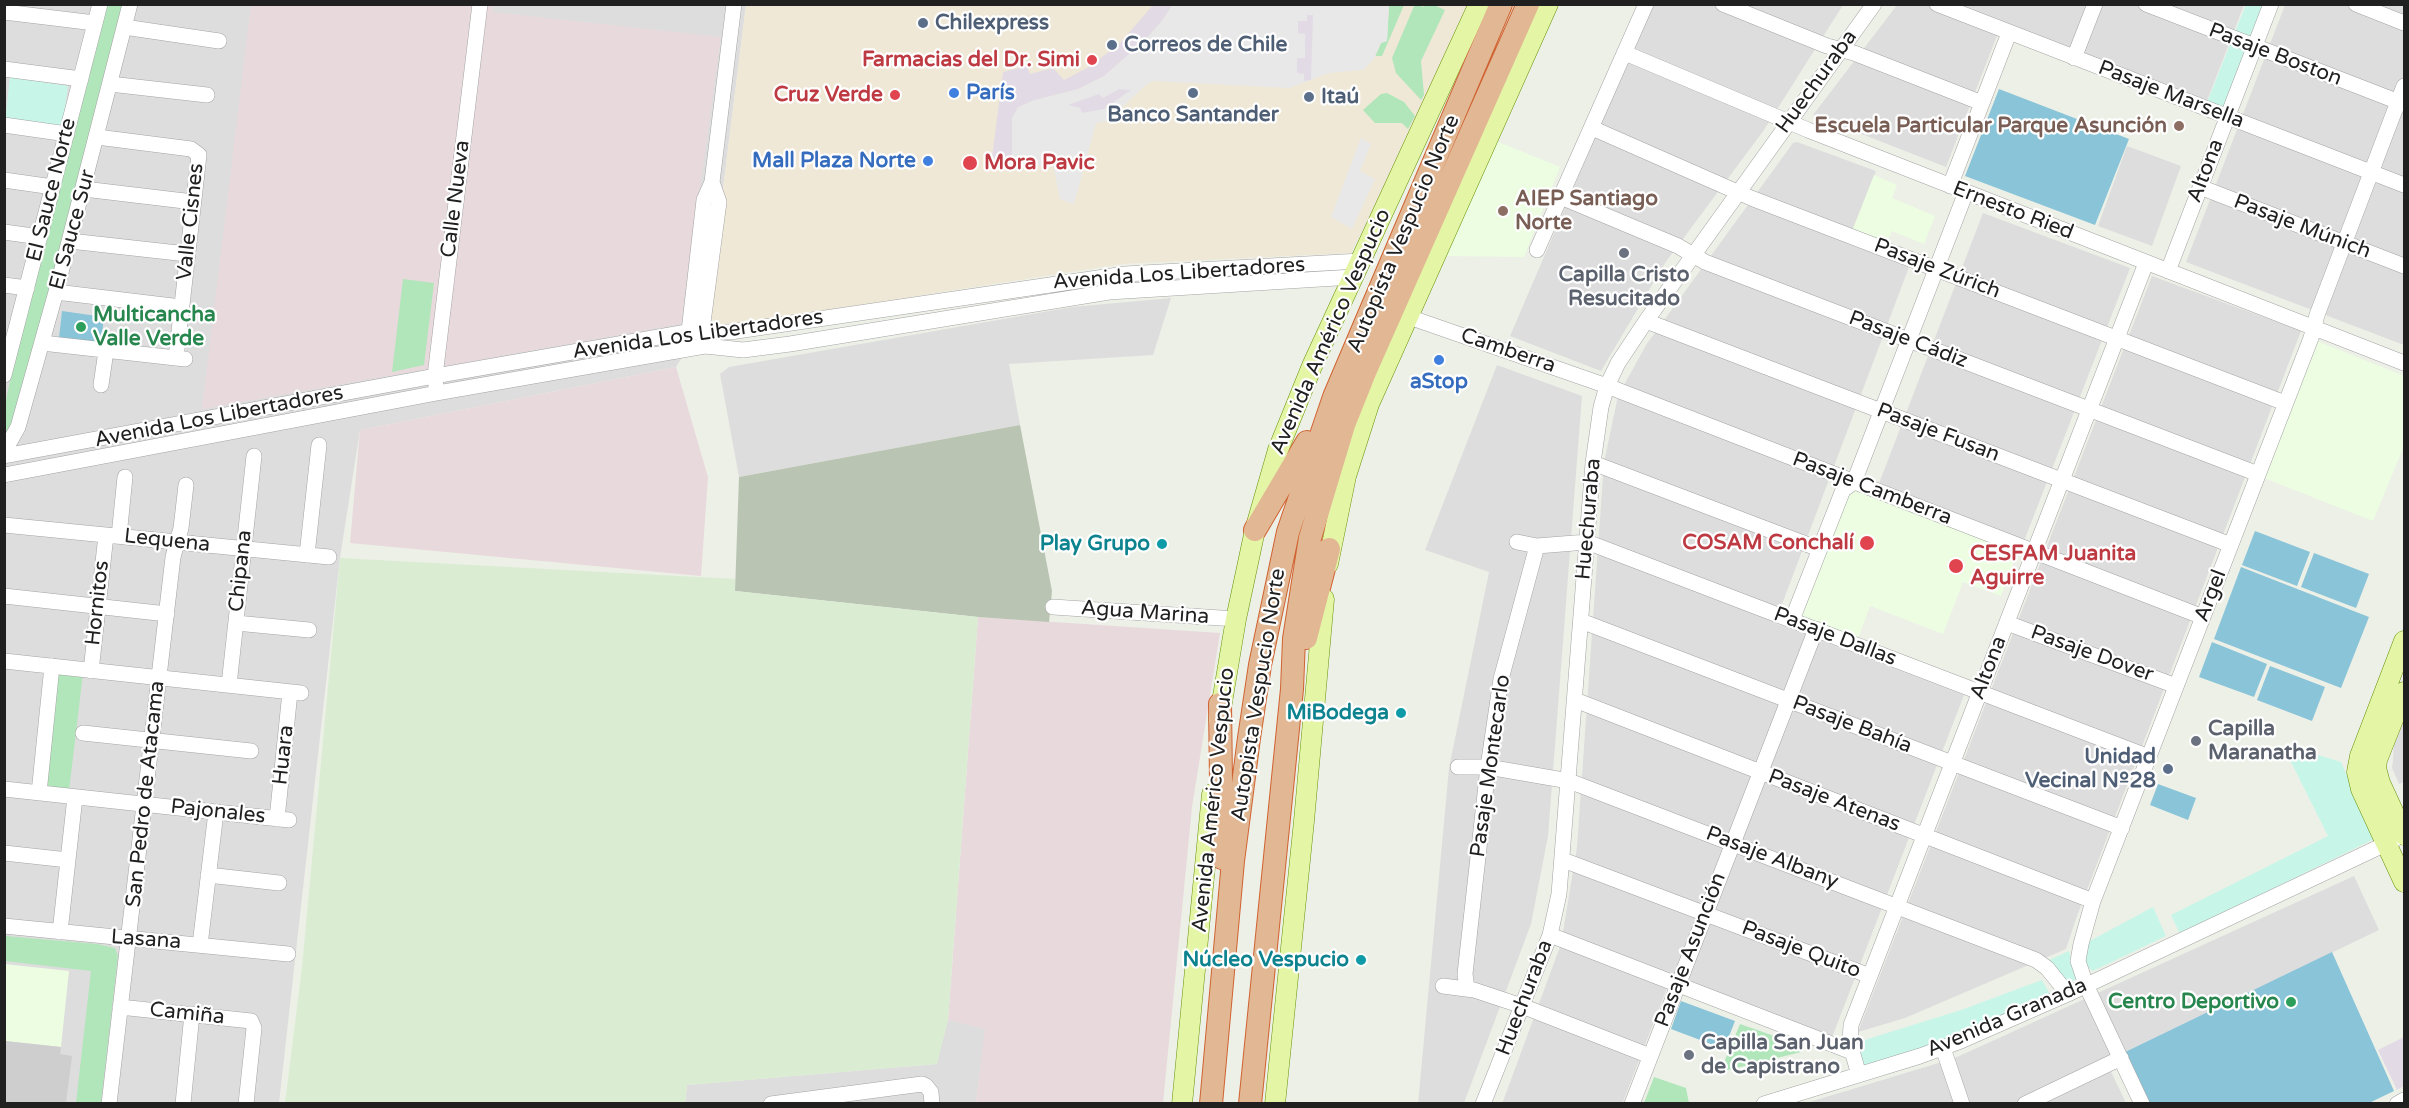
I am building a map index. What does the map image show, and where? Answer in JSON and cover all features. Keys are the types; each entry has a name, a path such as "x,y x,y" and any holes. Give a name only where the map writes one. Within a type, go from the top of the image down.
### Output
{"highway":[{"name":"Autopista Vespucio Norte","path":"1210,1099 1249,738 1262,654 1288,532 1334,397 1501,4"},
{"name":"Autopista Vespucio Norte","path":"1250,1104 1292,689 1297,611 1310,538 1344,425 1366,370 1528,4"},
{"path":"1255,531 1334,397"},
{"path":"1292,689 1329,549"},
{"path":"1220,704 1224,956"}],"main road":[{"name":"Avenida Américo Vespucio","path":"1182,1104 1220,704 1255,531 1269,479 1289,421 1479,4"},
{"path":"1275,1104 1329,549 1346,476 1369,404 1548,4"},
{"path":"2404,641 2360,756 2357,772 2361,789 2404,882"},
{"path":"2404,692 2377,760 2376,768 2380,783 2404,835"}],"street":[{"name":"El Sauce Norte","path":"4,375 9,338 27,288 100,4"},
{"name":"El Sauce Sur","path":"4,454 18,427 42,343 84,189 130,4"},
{"name":"Calle Nueva","path":"437,393 435,376 480,4"},
{"path":"698,336 719,202 712,182 734,4"},
{"path":"1537,250 1646,4"},
{"path":"1723,4 1982,104"},
{"name":"Huechuraba","path":"1483,1104 1550,935 1559,894 1593,463 1601,407 1607,387 1618,363 1646,321 1874,4"},
{"name":"Pasaje Marsella","path":"1937,4 2404,185"},
{"path":"2074,58 2095,4"},
{"name":"Pasaje Boston","path":"2146,4 2402,103"},
{"name":"Altona","path":"2168,271 2271,4"},
{"path":"2356,4 2404,23"},
{"path":"4,12 95,23"},
{"path":"124,27 219,41"},
{"path":"1950,186 2009,33"},
{"name":"Ernesto Ried","path":"1625,53 1788,122 2404,363"},
{"path":"4,69 81,79"},
{"path":"110,84 207,95"},
{"name":"Argel","path":"2142,1104 2086,985 2078,962 2079,953 2094,901 2372,172 2402,103 2404,86"},
{"path":"4,125 67,134"},
{"name":"Pasaje Zúrich","path":"1592,128 1738,192 2285,403"},
{"name":"Valle Cisnes","path":"97,138 195,150 199,155 181,307 181,359 106,351"},
{"path":"4,180 53,187"},
{"name":"Pasaje Múnich","path":"2200,187 2404,266"},
{"path":"84,189 193,202"},
{"path":"1792,620 1843,490 1854,482 1966,192"},
{"name":"Pasaje Cádiz","path":"1561,197 1678,246 1705,262 2258,474"},
{"path":"4,232 40,237"},
{"path":"70,241 187,254"},
{"name":"Altona","path":"1859,1075 1849,1038 1851,1025 2146,263"},
{"name":"Avenida Los Libertadores","path":"4,454 435,376 1125,274 1357,269"},
{"path":"4,285 27,288"},
{"path":"56,292 181,307"},
{"name":"Camberra","path":"1409,316 1607,387"},
{"name":"Pasaje Fusan","path":"1646,321 2231,545"},
{"name":"Avenida Los Libertadores","path":"4,475 689,348 698,336"},
{"path":"42,343 106,351 102,385"},
{"name":"Pasaje Camberra","path":"1607,387 2203,617"},
{"path":"307,555 319,445"},
{"name":"Chipana","path":"229,685 254,456"},
{"path":"1593,463 1819,549"},
{"name":"Hornitos","path":"91,670 98,606 125,477"},
{"name":"San Pedro de Atacama","path":"109,1104 173,556 181,528 186,485"},
{"name":"Lequena","path":"4,525 329,557"},
{"name":"Pasaje Dallas","path":"1517,542 1537,546 1587,542 2149,757"},
{"name":"Pasaje Montecarlo","path":"1467,989 1465,974 1488,767 1502,679 1537,546"},
{"path":"4,596 167,614"},
{"name":"Agua Marina","path":"1053,607 1236,619"},
{"name":"Pasaje Bahía","path":"1581,621 2122,828"},
{"path":"236,623 309,630"},
{"name":"Pasaje Dover","path":"2007,623 2176,686"},
{"name":"Pasaje Asunción","path":"1632,1104 1816,629"},
{"path":"4,661 229,685"},
{"path":"39,793 52,666"},
{"name":"Huara","path":"229,685 296,693 283,819"},
{"name":"Pasaje Atenas","path":"1575,700 2094,901"},
{"path":"82,732 251,751"},
{"name":"Pasaje Albany","path":"1458,767 1488,767 1569,780 2036,960 2047,968 2068,994"},
{"name":"Pajonales","path":"4,789 283,819"},
{"path":"60,932 75,797"},
{"path":"200,945 216,812"},
{"name":"Avenida Granada","path":"1764,1104 1784,1101 1943,1048 2068,994 2404,835"},
{"path":"4,853 68,860"},
{"name":"Pasaje Quito","path":"1563,860 1870,976"},
{"path":"208,875 279,883"},
{"name":"Lasana","path":"4,926 288,954"},
{"path":"1550,935 1852,1052"},
{"path":"1443,987 1467,989 1522,1006 1650,1056"},
{"name":"Camiña","path":"120,1007 248,1020 253,1023 246,1104"},
{"path":"183,1104 192,1014"},
{"path":"1943,1048 1962,1104"},
{"path":"2025,1104 2121,1058"},
{"path":"771,1104 800,1102 922,1084 931,1092 932,1104"},
{"path":"2397,1104 2404,1100"}],"shaded area":[{"path":"5,5 746,5 707,316 676,367 360,430 340,558 279,1103 5,1104"},
{"path":"251,5 493,5 492,12 721,37 681,324 202,409"},
{"name":"Mall Plaza Norte","path":"746,5 1471,5 1425,105 1351,253 1122,264 724,326 707,316"},
{"path":"1153,5 1172,5 1146,39 1104,76 1078,89 1035,100 1018,107 1012,118 1012,155 1008,157 1009,168 995,168 992,157 1003,72 1027,66 1030,74 1053,68 1064,80 1089,67 1120,43"},
{"path":"1172,5 1389,5 1387,41 1381,43 1374,59 1363,70 1329,73 1289,88 1153,81 1147,84 1107,121 1096,123 1074,204 1060,199 1053,165 1009,168 1007,157 1012,118 1018,107 1035,100 1078,89 1104,76 1146,39"},
{"path":"1652,5 1843,5 1764,130 1665,263 1601,371 1510,336"},
{"path":"1897,5 2244,5 2205,106 2002,23 1946,167 1813,115"},
{"path":"2246,5 2266,5 2252,41 2234,34"},
{"path":"2285,5 2404,5 2404,345 2186,262"},
{"path":"1307,15 1313,15 1311,80 1304,81 1304,74 1297,73 1297,58 1305,58 1305,34 1298,33 1298,21 1307,21"},
{"path":"2231,42 2249,49 2224,112 2206,105"},
{"path":"10,77 68,86 62,130 5,122"},
{"path":"1119,89 1131,90 1104,109 1082,113 1080,108 1068,105 1099,94 1103,98"},
{"path":"1999,89 2129,139 2095,225 1965,176"},
{"path":"1361,138 1371,144 1360,171 1375,179 1352,229 1331,217"},
{"name":"AIEP Santiago Norte","path":"1496,141 1560,167 1524,257 1444,256"},
{"path":"1797,142 1876,171 1849,244 1909,267 1775,623 1964,695 1831,1040 1672,975 1623,1102 1502,1104 1561,944 1577,847 1604,462 1618,396 1646,345 1793,143"},
{"path":"2127,146 2181,166 2152,246 2098,226"},
{"path":"1874,175 1897,185 1892,198 1935,216 1924,244 1892,231 1886,244 1852,231"},
{"path":"1983,213 2130,268 2024,541 1878,486"},
{"path":"2152,276 2301,331 2066,949 1905,1018 1858,1032"},
{"path":"1171,298 1153,355 1009,364 1020,425 739,477 720,374 729,367 1072,307"},
{"name":"Multicancha Valle Verde","path":"62,311 104,317 101,343 59,338"},
{"path":"2317,341 2404,376 2404,446 2373,521 2264,478"},
{"path":"1497,365 1582,396 1548,836 1531,924 1464,1103 1418,1104 1449,768 1489,572 1425,550"},
{"path":"676,367 708,477 701,576 350,543 360,430"},
{"path":"1020,425 1052,591 1049,622 978,617 735,591 739,477"},
{"path":"1853,488 2018,551 2001,596 1963,582 1943,634 1870,606 1857,641 1802,620 1800,614 1846,492"},
{"path":"2255,531 2310,552 2297,586 2242,565"},
{"path":"2314,553 2369,574 2356,608 2301,587"},
{"path":"340,558 735,579 735,591 978,617 948,1020 937,1064 687,1085 685,1103 285,1103 302,967"},
{"path":"2241,567 2369,617 2341,688 2214,639"},
{"path":"978,617 1220,633 1192,807 1163,1103 976,1102 985,1029 948,1020"},
{"path":"2212,642 2267,664 2254,697 2199,677"},
{"path":"2270,666 2325,687 2312,721 2257,700"},
{"path":"2404,719 2404,782 2399,784 2392,768 2394,745"},
{"path":"2289,746 2341,762 2374,839 2180,934 2171,915 2328,836 2291,762"},
{"path":"2158,784 2196,798 2188,820 2150,805"},
{"path":"2354,876 2379,930 2106,1061 2126,1103 1803,1104 1955,1058"},
{"path":"2153,907 2166,936 2093,971 2089,968 2084,960 2086,943"},
{"path":"2069,951 2076,979 2068,983 2049,960"},
{"name":"Centro Deportivo","path":"2332,952 2394,1091 2369,1103 2147,1103 2123,1053"},
{"path":"5,964 69,971 61,1047 5,1041"},
{"path":"2042,980 2051,996 1991,1024 1863,1069 1855,1043 1961,1010"},
{"path":"1681,1001 1735,1021 1724,1049 1671,1029"},
{"path":"948,1020 986,1028 976,1102 999,1103 685,1104 687,1085 936,1064"},
{"path":"2404,1037 2404,1086 2397,1090 2378,1050"},
{"path":"5,1041 61,1047 60,1054 72,1056 66,1103 5,1103"}],"green space":[{"path":"1415,4 1424,7 1434,5 1445,10 1421,61 1424,95 1421,100 1396,73 1392,58"},
{"path":"107,5 126,5 16,426 7,436 5,410 7,395 30,292"},
{"path":"1389,5 1404,5 1382,56 1375,56 1381,43 1387,41"},
{"path":"1387,93 1404,102 1415,116 1408,129 1402,123 1375,123 1363,110 1381,94"},
{"path":"403,279 434,283 424,365 392,372"},
{"path":"83,673 69,791 46,789 55,674"},
{"path":"5,936 97,944 115,948 118,956 101,1103 76,1103 91,971 5,961"},
{"path":"1740,1024 1803,1046 1801,1052 1720,1072"},
{"path":"1654,1077 1686,1088 1689,1103 1644,1103"}],"place":[{"name":"Chilexpress","path":"923,23"},
{"name":"Correos de Chile","path":"1112,45"},
{"name":"Farmacias del Dr. Simi","path":"1092,60"},
{"name":"París","path":"954,93"},
{"name":"Banco Santander","path":"1193,93"},
{"name":"Cruz Verde","path":"895,95"},
{"name":"Itaú","path":"1309,97"},
{"name":"Escuela Particular Parque Asunción","path":"2179,126"},
{"name":"Mall Plaza Norte","path":"928,161"},
{"name":"Mora Pavic","path":"970,163"},
{"name":"AIEP Santiago Norte","path":"1503,211"},
{"name":"Capilla Cristo Resucitado","path":"1624,253"},
{"name":"Multicancha Valle Verde","path":"81,327"},
{"name":"aStop","path":"1439,360"},
{"name":"COSAM Conchalí","path":"1867,543"},
{"name":"Play Grupo","path":"1162,544"},
{"name":"CESFAM Juanita Aguirre","path":"1956,566"},
{"name":"MiBodega","path":"1401,713"},
{"name":"Capilla Maranatha","path":"2196,741"},
{"name":"Unidad Vecinal Nº28","path":"2168,769"},
{"name":"Núcleo Vespucio","path":"1361,960"},
{"name":"Centro Deportivo","path":"2291,1002"},
{"name":"Capilla San Juan de Capistrano","path":"1689,1055"}]}
